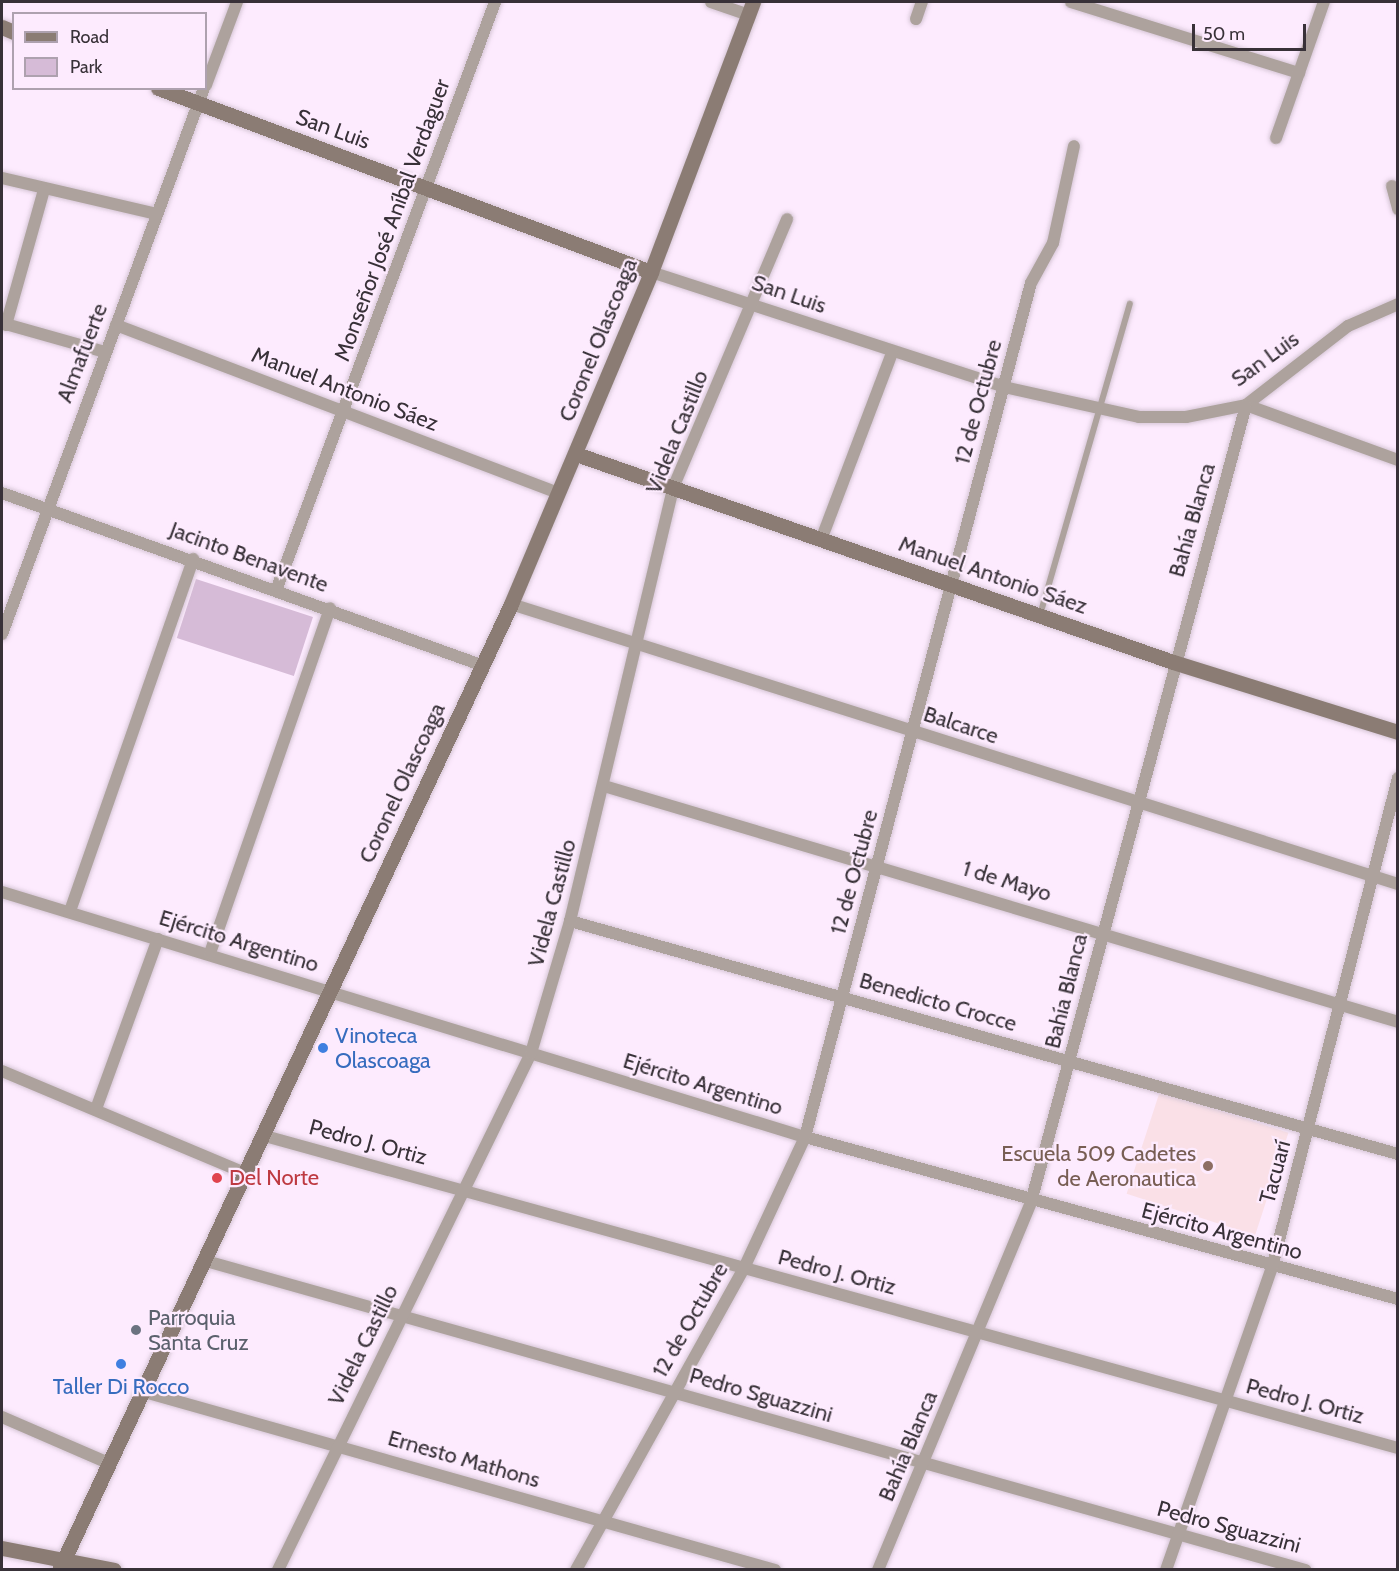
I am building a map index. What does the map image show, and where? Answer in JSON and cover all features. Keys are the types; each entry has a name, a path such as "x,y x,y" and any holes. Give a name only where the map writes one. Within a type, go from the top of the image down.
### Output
{"street":[{"name":"Almafuerte","path":"207,82 237,2"},
{"name":"Monseñor José Aníbal Verdaguer","path":"277,588 344,414 424,186 495,2"},
{"path":"711,2 751,8"},
{"path":"916,19 922,2"},
{"path":"1071,2 1299,73"},
{"path":"1276,138 1323,2"},
{"name":"Coronel Olascoaga","path":"61,1565 106,1462 206,1261 511,604 651,272 751,8"},
{"name":"San Luis","path":"163,90 651,272 892,353 1004,387 1139,417 1186,417 1246,405 1348,326 1398,304"},
{"name":"Almafuerte","path":"2,634 204,90"},
{"name":"12 de Octubre","path":"576,1569 744,1268 805,1137 1031,283 1053,243 1074,146"},
{"path":"2,178 157,214"},
{"path":"1392,186 1398,209"},
{"path":"44,189 4,324 105,352"},
{"name":"Videla Castillo","path":"278,1569 461,1190 531,1053 570,921 604,786 673,488 754,305 787,219"},
{"name":"Manuel Antonio Sáez","path":"116,325 558,494"},
{"path":"821,540 892,353"},
{"path":"1246,405 1398,460"},
{"name":"Bahía Blanca","path":"878,1569 924,1464 1031,1202 1070,1062 1173,662 1246,405"},
{"name":"Manuel Antonio Sáez","path":"576,454 1173,662 1398,732"},
{"name":"Jacinto Benavente","path":"2,493 48,505 481,665"},
{"path":"70,911 193,559"},
{"name":"Balcarce","path":"511,604 911,730 1136,804 1398,884"},
{"path":"210,953 330,608"},
{"name":"Tacuarí","path":"1166,1569 1228,1402 1272,1267 1398,778"},
{"name":"1 de Mayo","path":"604,786 879,864 1398,1022"},
{"name":"Ejército Argentino","path":"2,892 210,953 805,1137 1031,1202 1398,1299"},
{"name":"Benedicto Crocce","path":"570,921 1398,1154"},
{"path":"96,1109 158,939"},
{"path":"2,1071 247,1174"},
{"name":"Pedro J. Ortiz","path":"265,1136 1398,1449"},
{"name":"Pedro Sguazzini","path":"206,1261 1180,1536 1305,1569"},
{"name":"Ernesto Mathons","path":"141,1391 338,1444 775,1569"},
{"path":"2,1417 106,1462"},
{"path":"2,1548 61,1565 114,1569"}],"lane":[{"path":"1040,615 1130,304"}],"shaded area":[{"name":"Escuela 509 Cadetes de Aeronautica","path":"1160,1091 1288,1133 1255,1235 1127,1194"}],"green space":[{"path":"196,579 313,617 294,676 177,638"}],"place":[{"name":"Vinoteca Olascoaga","path":"323,1048"},
{"name":"Escuela 509 Cadetes de Aeronautica","path":"1208,1166"},
{"name":"Del Norte","path":"217,1178"},
{"name":"Parroquia Santa Cruz","path":"136,1330"},
{"name":"Taller Di Rocco","path":"121,1364"}]}
